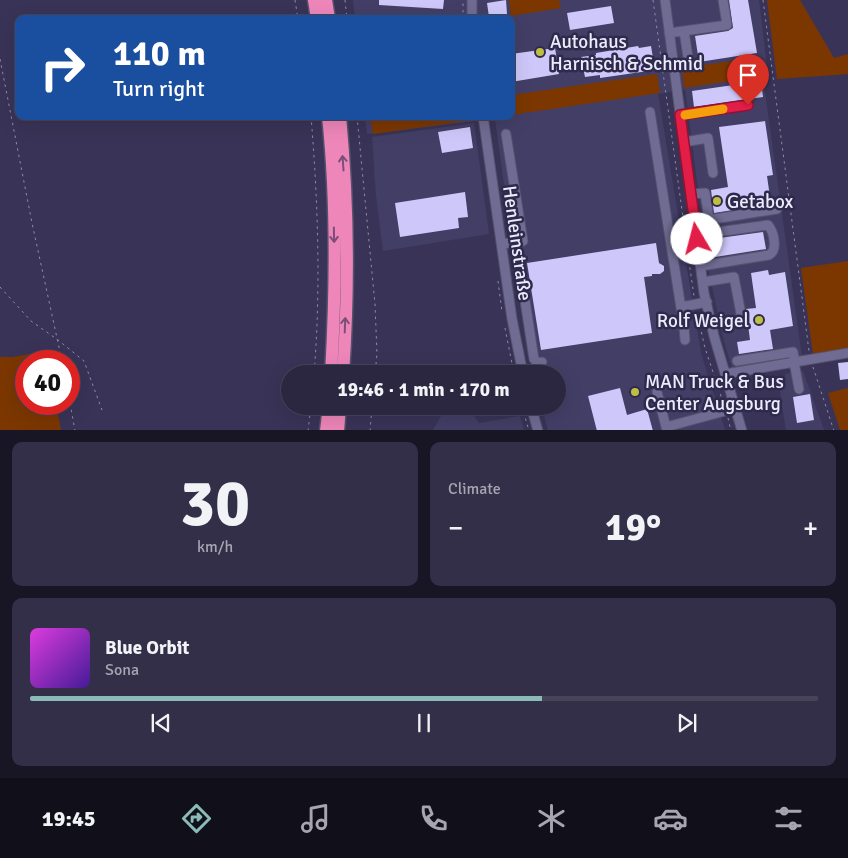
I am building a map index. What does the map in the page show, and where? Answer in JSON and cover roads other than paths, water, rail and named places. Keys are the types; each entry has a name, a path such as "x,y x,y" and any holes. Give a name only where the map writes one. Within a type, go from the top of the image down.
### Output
{"highway":[{"path":"318,15 324,0"},
{"path":"324,0 328,15"},
{"path":"328,120 335,233 335,290 331,365"},
{"path":"340,120 346,242 346,315 343,365"},
{"path":"326,430 328,415"},
{"path":"338,430 339,415"}],"street":[{"path":"472,0 472,15"},
{"path":"665,0 706,302 742,430"},
{"path":"669,33 727,25 723,0"},
{"path":"684,31 689,64"},
{"path":"680,115 748,105"},
{"path":"650,112 681,307 681,328 685,340"},
{"name":"Henleinstraße","path":"484,120 512,319 521,365"},
{"path":"502,244 523,241 506,134"},
{"path":"684,142 708,138 713,174"},
{"path":"691,194 706,193 709,220"},
{"path":"695,222 777,209"},
{"path":"671,243 768,225 772,232 774,249 773,253 769,255 701,266"},
{"path":"516,242 534,359 538,363 542,362"},
{"path":"703,282 734,277 741,314"},
{"path":"681,307 706,302"},
{"path":"737,361 793,352 799,389"},
{"path":"725,374 848,353"},
{"path":"761,357 763,368"},
{"path":"657,392 667,429 736,408"},
{"path":"534,415 538,430"}],"place":[{"name":"Autohaus Harnisch & Schmid","path":"540,52"},
{"name":"Getabox","path":"717,201"},
{"name":"Rolf Weigel","path":"759,320"},
{"name":"MAN Truck & Bus Center Augsburg","path":"635,392"}]}
